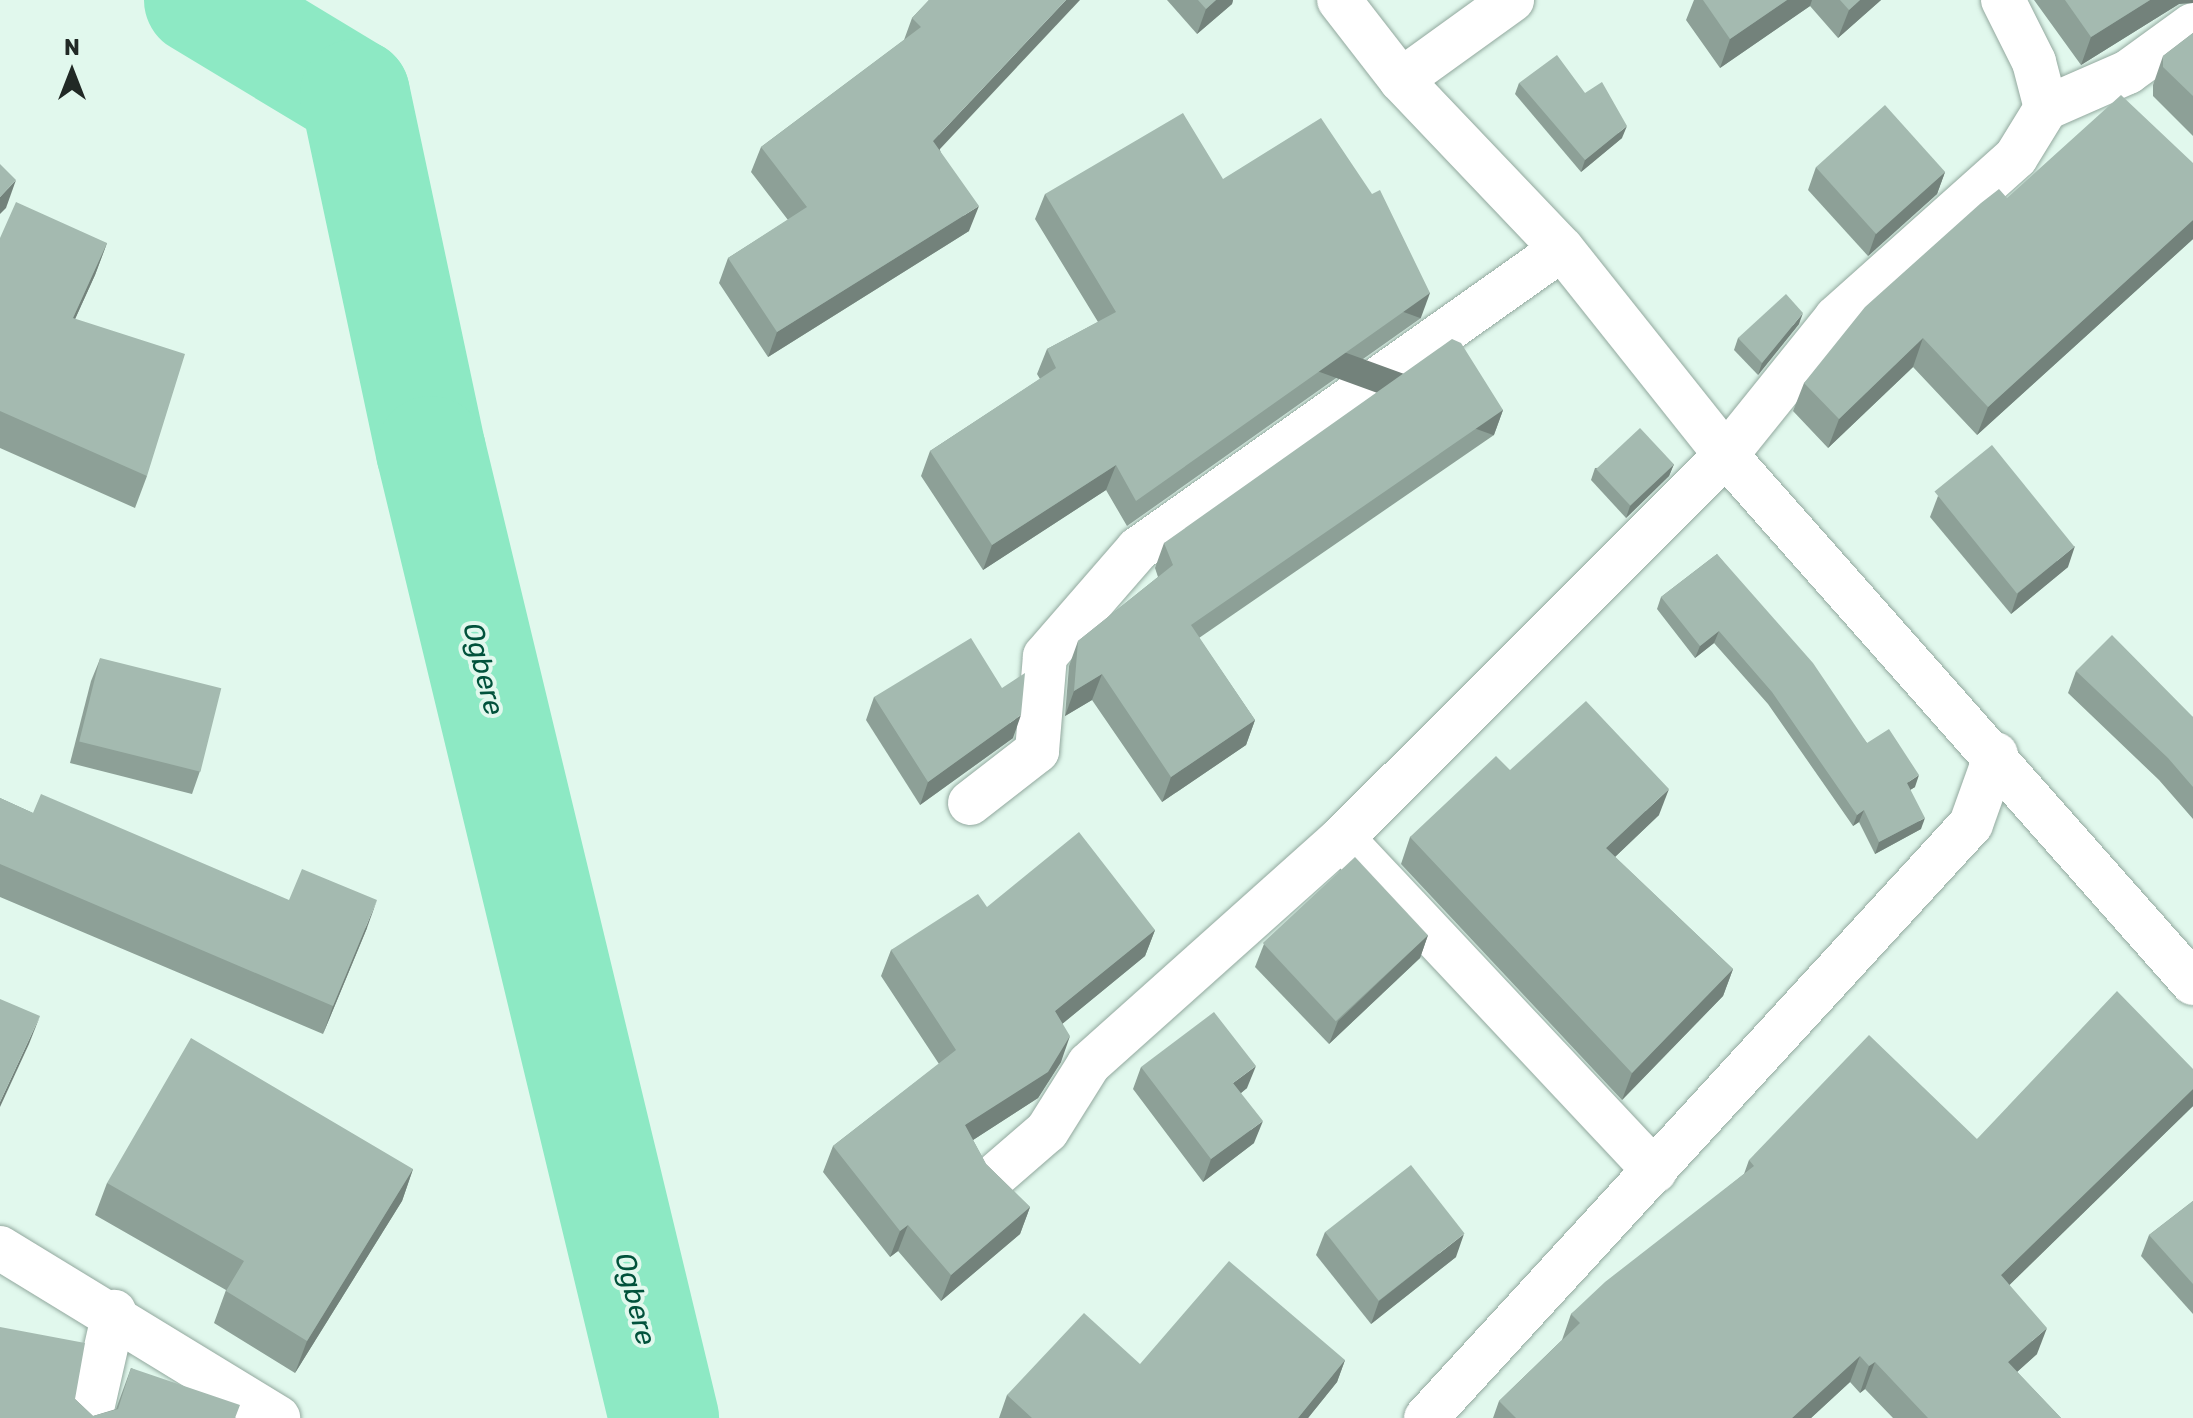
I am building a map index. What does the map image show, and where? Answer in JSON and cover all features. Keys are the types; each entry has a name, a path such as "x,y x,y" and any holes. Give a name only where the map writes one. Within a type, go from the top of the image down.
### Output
{"street":[{"path":"1339,0 1401,80 1562,249 1726,455 1996,754 2193,983"},
{"path":"1401,80 1512,0"},
{"path":"2003,0 2034,62 2046,108"},
{"path":"996,1175 1047,1131 1089,1064 1342,838 1726,455 1836,318 2016,157 2046,108 2128,72 2193,25"},
{"path":"2128,72 2128,106 2139,116"},
{"path":"970,803 1037,751 1045,656 1138,549 1562,249"},
{"path":"1426,1418 1971,824 1996,754"},
{"path":"1342,838 1655,1171"},
{"path":"0,1248 114,1312 278,1418"},
{"path":"90,1418 114,1312"}],"building":[{"path":"929,0 1066,0 933,141 979,206 777,332 728,258 807,207 761,147 921,27 912,18"},
{"path":"1198,0 1216,0 1206,9"},
{"path":"1703,0 1787,0 1730,39"},
{"path":"1840,0 1860,0 1849,10"},
{"path":"2065,0 2150,0 2091,37"},
{"path":"2193,33 2193,96 2163,67 2163,56"},
{"path":"1557,55 1585,93 1602,82 1627,126 1585,160 1519,83"},
{"path":"2121,95 2193,163 2193,220 1988,407 1923,338 1839,419 1804,383 1865,307 1999,189 2007,198"},
{"path":"1885,105 1945,172 1876,234 1816,167"},
{"path":"1183,113 1223,179 1321,118 1372,194 1380,190 1430,293 1136,501 1116,465 992,545 930,451 1056,368 1047,349 1116,312 1045,194"},
{"path":"0,164 16,180 0,197"},
{"path":"16,202 107,243 73,318 185,354 147,476 0,411 0,238"},
{"path":"1786,294 1803,313 1762,363 1738,338"},
{"path":"1452,339 1461,343 1503,410 1191,625 1255,720 1171,777 1102,674 1074,691 1078,641 1173,565 1164,543"},
{"path":"1640,428 1674,465 1630,505 1596,469"},
{"path":"1992,445 2074,547 2017,593 1934,492"},
{"path":"1717,554 1813,663 1867,743 1889,729 1919,775 1907,783 1925,818 1879,842 1864,810 1857,815 1772,692 1719,631 1700,646 1661,597"},
{"path":"2112,635 2193,717 2193,787 2168,758 2076,671"},
{"path":"971,638 1002,688 1025,673 1021,715 928,782 874,697"},
{"path":"100,658 221,688 200,772 79,741"},
{"path":"1586,701 1669,789 1606,848 1733,969 1632,1073 1410,837 1496,756 1510,770"},
{"path":"41,794 289,900 302,869 377,900 333,1006 0,864 0,798 33,813"},
{"path":"1079,832 1155,930 1055,1011 1070,1036 1048,1072 965,1125 986,1164 1030,1207 951,1275 908,1225 900,1231 833,1146 956,1050 891,950 978,894 987,907"},
{"path":"1355,857 1428,935 1336,1021 1263,943"},
{"path":"2117,991 2193,1069 2193,1089 2001,1275 2047,1328 2008,1362 2061,1418 1928,1418 1875,1362 1869,1366 1860,1356 1792,1418 1516,1418 1499,1401 1580,1323 1571,1314 1605,1282 1754,1166 1749,1160 1869,1035 1977,1139"},
{"path":"0,999 40,1016 0,1102"},
{"path":"1214,1012 1256,1066 1233,1083 1263,1121 1211,1159 1141,1067"},
{"path":"191,1038 413,1169 307,1341 226,1291 244,1261 107,1183"},
{"path":"1411,1165 1465,1234 1379,1301 1325,1232"},
{"path":"2193,1201 2193,1284 2149,1235"},
{"path":"1229,1261 1345,1360 1298,1418 1032,1418 1007,1395 1084,1313 1140,1364"},
{"path":"0,1327 85,1343 75,1399 93,1416 118,1409 131,1368 240,1405 235,1418 0,1418"}],"waterway":[{"name":"Ogbere","path":"199,0 355,94 431,451 664,1418"}]}
